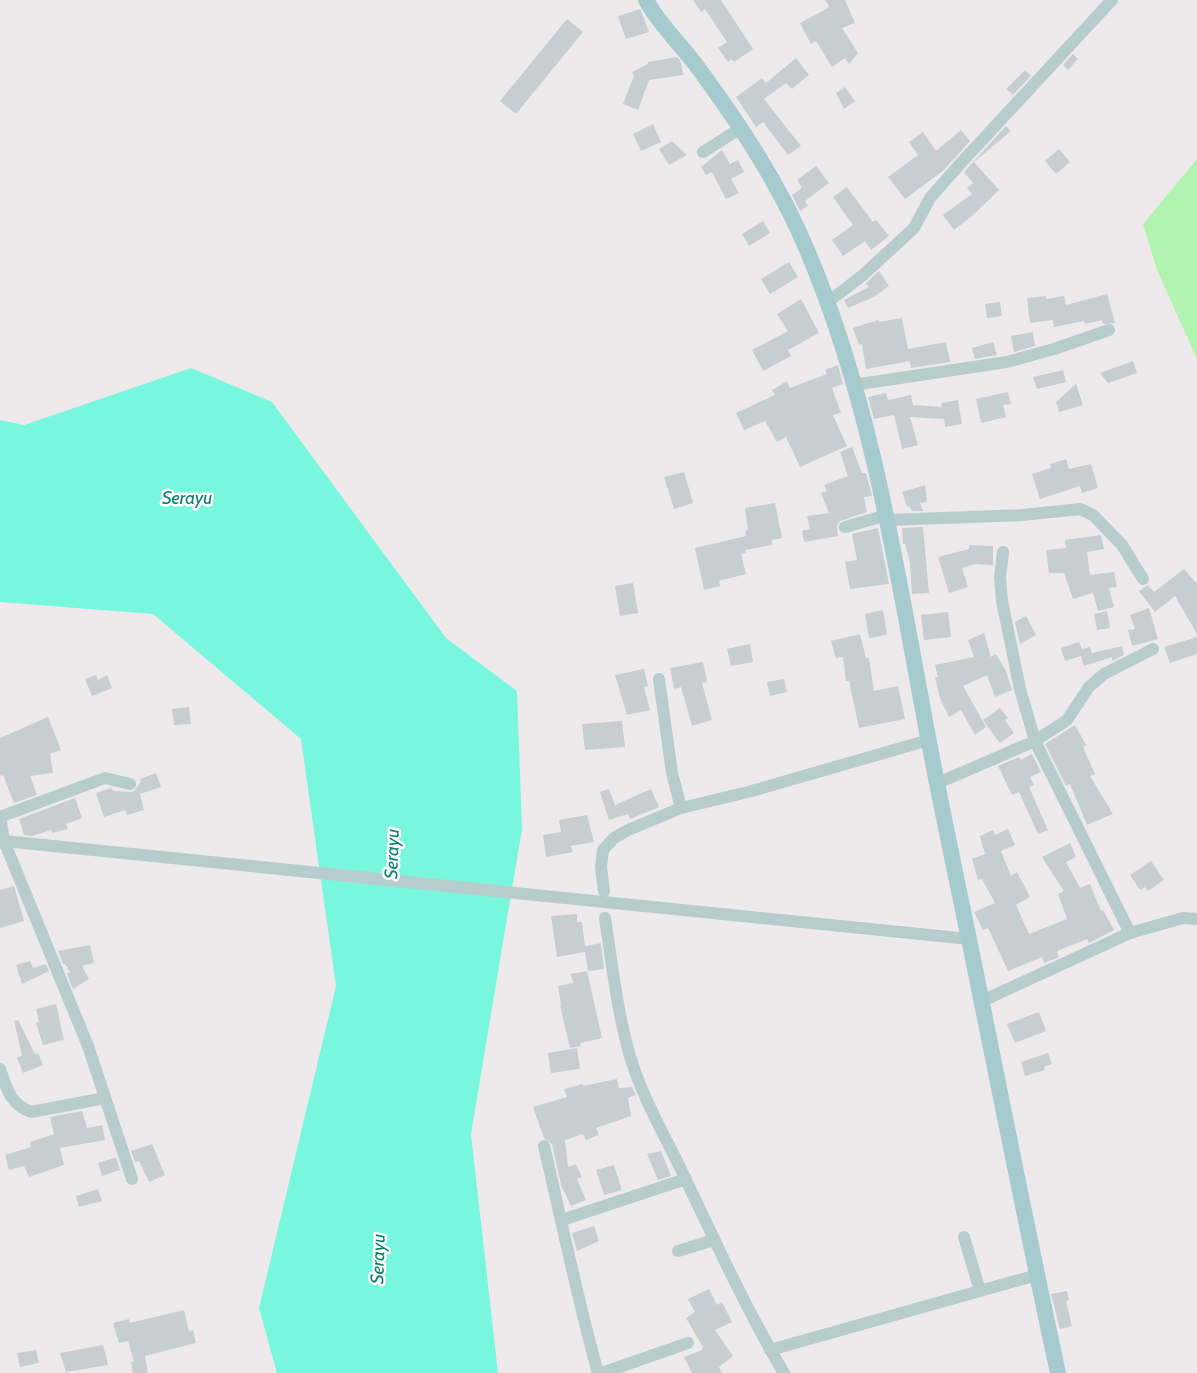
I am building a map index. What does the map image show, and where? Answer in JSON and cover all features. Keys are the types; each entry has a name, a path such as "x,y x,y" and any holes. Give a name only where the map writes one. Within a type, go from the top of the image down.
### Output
{"main road":[{"path":"646,0 663,27 686,52 741,128 805,245 828,302 853,385 888,517 929,740 1058,1373"}],"street":[{"path":"828,302 863,275 914,228 930,198 1112,0"},
{"path":"703,152 741,128"},
{"path":"853,385 1007,362 1054,349 1109,330"},
{"path":"845,527 888,517 1022,515 1080,509 1093,515 1122,545 1142,580"},
{"path":"1003,552 1000,578 1002,601 1020,689 1035,741 1130,933"},
{"path":"938,783 1035,741 1067,720 1089,687 1104,674 1153,649"},
{"path":"659,679 672,773 681,808"},
{"path":"604,891 601,867 602,850 621,834 681,808 748,792 929,740"},
{"path":"130,784 105,778 0,816 2,842 88,1046 132,1179"},
{"path":"2,842 257,866 969,939"},
{"path":"605,918 618,1002 631,1057 656,1122 770,1350 784,1373"},
{"path":"982,1001 1130,933 1182,918 1197,919"},
{"path":"0,1070 11,1099 20,1108 31,1112 105,1098"},
{"path":"544,1146 562,1220 578,1301 598,1373"},
{"path":"562,1220 686,1179"},
{"path":"964,1237 980,1291"},
{"path":"678,1251 714,1240"},
{"path":"770,1350 1037,1275"},
{"path":"602,1373 688,1343"}],"shaded area":[{"path":"1197,159 1197,359 1157,270 1143,224"}],"water":[{"name":"Serayu","path":"191,368 272,402 446,638 517,691 522,829 471,1134 498,1373 277,1373 259,1308 336,986 301,739 153,614 0,602 0,420 24,425"}],"building":[{"path":"693,0 721,0 753,49 734,62 732,59 728,62 718,48 727,42 705,9 701,12"},
{"path":"825,0 845,0 855,23 842,28 858,53 849,64 845,58 832,67 816,41 811,44 800,23 828,8 829,6"},
{"path":"640,9 649,32 626,39 618,16"},
{"path":"567,19 583,32 516,114 500,101"},
{"path":"1073,54 1078,59 1068,70 1063,65"},
{"path":"677,57 681,62 683,75 649,80 638,110 623,104 634,76 632,72 648,64 648,62"},
{"path":"796,58 809,75 792,89 786,83 764,99 801,146 788,155 763,122 756,127 736,97 762,78 766,83"},
{"path":"1025,70 1031,76 1013,95 1006,89"},
{"path":"845,87 855,101 844,109 836,93"},
{"path":"653,124 661,142 641,151 633,134"},
{"path":"1006,126 1011,131 974,162 999,190 954,230 943,215 972,194 967,188 973,183 964,172"},
{"path":"961,130 970,141 944,170 905,199 888,177 918,155 909,142 923,132 936,151"},
{"path":"672,141 687,155 669,165 659,149"},
{"path":"1059,149 1070,162 1056,174 1045,161"},
{"path":"722,150 730,164 738,160 744,172 731,179 739,193 726,199 712,172 706,175 701,167"},
{"path":"816,166 829,183 805,201 808,206 800,211 792,195 802,188 797,180"},
{"path":"847,187 873,222 876,220 889,236 871,250 865,241 843,256 832,240 853,225 833,197"},
{"path":"763,221 770,233 749,246 742,234"},
{"path":"789,262 798,277 770,294 761,279"},
{"path":"879,271 889,286 874,297 848,308 844,300 869,287 866,283"},
{"path":"1107,294 1115,323 1103,324 1102,320 1085,324 1084,321 1054,327 1053,320 1030,323 1027,298 1046,296 1046,299 1064,296 1066,305"},
{"path":"801,299 819,333 788,350 791,356 763,371 752,350 788,331 777,314"},
{"path":"1000,302 1002,316 987,318 985,304"},
{"path":"902,318 908,349 946,342 950,362 911,368 910,361 866,369 862,344 859,345 853,328 878,320 879,322"},
{"path":"1033,332 1035,346 1014,352 1011,336"},
{"path":"993,342 997,355 975,359 972,348"},
{"path":"1133,361 1137,373 1108,383 1100,373"},
{"path":"838,365 843,384 832,388 841,413 833,415 847,446 800,467 786,437 777,442 765,421 744,430 736,413 775,395 772,390 787,381 790,388 827,374 825,370"},
{"path":"1063,370 1066,382 1037,389 1033,377"},
{"path":"1076,384 1083,405 1059,412 1056,402"},
{"path":"1008,392 1011,404 1003,405 1006,417 981,423 976,399"},
{"path":"886,393 888,400 911,395 913,405 942,407 941,403 958,400 962,424 945,427 944,419 910,417 918,445 902,449 894,415 874,419 868,397"},
{"path":"852,447 862,473 866,473 872,496 864,497 867,512 840,521 837,526 838,536 804,542 802,531 810,529 807,516 829,513 821,493 827,491 824,485 848,476 840,452"},
{"path":"1066,459 1069,469 1091,464 1098,488 1082,493 1080,486 1040,499 1032,474 1051,468 1050,464"},
{"path":"684,472 693,503 674,509 664,477"},
{"path":"925,485 927,502 920,503 923,511 912,511 909,506 907,507 902,492"},
{"path":"775,503 782,538 772,540 772,545 745,550 746,553 741,554 746,574 719,581 720,586 704,590 695,548 746,536 745,531 748,530 745,508"},
{"path":"923,527 929,593 912,594 910,562 905,544 903,544 902,528"},
{"path":"878,528 889,584 850,589 845,562 857,560 852,534"},
{"path":"1101,535 1104,549 1087,552 1090,575 1114,572 1117,587 1109,588 1114,607 1098,611 1093,593 1073,599 1064,573 1049,573 1046,550 1066,548 1065,540"},
{"path":"969,545 993,546 993,565 976,564 962,568 968,587 949,593 938,557 969,549"},
{"path":"1184,569 1197,584 1197,634 1175,596 1155,612 1139,591 1148,585 1154,592"},
{"path":"633,583 638,613 620,616 615,586"},
{"path":"1149,608 1158,639 1132,646 1128,630 1135,629 1130,615"},
{"path":"883,610 887,635 869,638 865,614"},
{"path":"1107,611 1110,628 1097,630 1094,614"},
{"path":"948,612 951,637 924,640 921,615"},
{"path":"1026,616 1036,635 1020,644 1015,622"},
{"path":"984,633 991,657 996,654 1006,671 1012,690 995,697 987,675 963,686 986,727 975,735 961,710 949,717 940,698 935,677 938,677 935,665 974,657 968,640"},
{"path":"860,634 866,658 869,658 874,691 898,686 905,719 859,728 849,681 846,681 843,657 836,658 831,641"},
{"path":"1197,637 1197,654 1170,663 1164,647"},
{"path":"1079,642 1082,649 1090,647 1092,653 1122,646 1124,655 1112,661 1112,657 1084,666 1081,656 1065,661 1061,648"},
{"path":"750,644 753,662 731,666 727,649"},
{"path":"703,662 707,682 702,683 712,720 692,726 681,687 674,689 670,668"},
{"path":"644,669 648,686 644,687 650,710 627,715 615,675"},
{"path":"96,675 98,680 107,675 112,688 92,696 85,679"},
{"path":"784,679 787,692 770,696 767,682"},
{"path":"189,707 191,724 174,725 172,709"},
{"path":"1000,708 1008,718 1005,720 1014,733 1000,743 983,720"},
{"path":"48,717 61,750 50,754 53,773 30,776 37,795 14,803 3,775 0,776 0,738"},
{"path":"622,721 625,747 585,750 582,724"},
{"path":"1075,725 1086,745 1083,747 1095,774 1090,776 1113,814 1087,825 1070,784 1066,786 1045,744"},
{"path":"1032,754 1041,772 1030,777 1034,785 1029,787 1048,830 1038,834 1019,792 1012,795 998,766 1019,757 1021,760"},
{"path":"156,773 161,787 140,794 144,810 127,815 125,810 104,817 96,793 111,788 114,791 133,792 141,782 140,779"},
{"path":"609,789 615,805 651,789 659,807 630,819 628,814 609,820 600,792"},
{"path":"75,798 82,818 66,824 68,829 52,833 51,830 32,836 24,835 19,819"},
{"path":"587,815 594,842 571,846 573,852 546,857 543,835 561,832 559,820"},
{"path":"1008,829 1015,845 1001,851 1011,876 1017,872 1030,897 1016,905 1029,934 1067,919 1058,894 1064,891 1042,857 1070,843 1076,857 1066,862 1080,888 1090,884 1101,911 1103,910 1114,930 1089,943 1087,939 1057,951 1059,957 1044,963 1042,957 1008,971 988,928 983,930 974,912 995,903 982,879 978,880 972,859 985,854 980,836 993,830 995,835"},
{"path":"1151,861 1164,880 1148,891 1145,887 1140,890 1130,875"},
{"path":"14,886 24,921 0,928 0,890"},
{"path":"577,914 577,922 582,922 585,946 601,943 604,969 588,971 585,952 557,957 551,916"},
{"path":"90,945 94,963 82,966 89,979 73,989 67,974 70,972 65,964 63,964 58,951"},
{"path":"30,961 33,968 46,964 49,971 22,984 16,965"},
{"path":"587,971 602,1038 580,1043 581,1046 570,1048 560,1005 558,986 573,983 571,974"},
{"path":"56,1004 64,1040 43,1045 36,1023 39,1022 36,1009"},
{"path":"1039,1012 1046,1031 1015,1043 1007,1024"},
{"path":"18,1020 35,1054 38,1053 43,1065 23,1073 17,1058 22,1055 14,1021"},
{"path":"577,1048 580,1069 551,1073 548,1053"},
{"path":"1048,1053 1052,1064 1044,1067 1045,1070 1025,1076 1021,1062"},
{"path":"617,1079 619,1088 632,1087 636,1095 628,1098 631,1116 596,1128 599,1135 586,1140 583,1134 565,1140 568,1167 576,1164 582,1177 577,1179 586,1200 571,1206 561,1185 552,1144 544,1138 533,1107 567,1097 564,1089"},
{"path":"82,1111 87,1128 102,1125 105,1140 60,1148 64,1165 29,1177 24,1166 9,1170 5,1155 31,1147 30,1142 54,1134 50,1117"},
{"path":"152,1144 165,1175 149,1182 139,1161 135,1162 131,1151"},
{"path":"661,1151 671,1176 658,1180 647,1154"},
{"path":"116,1157 120,1170 102,1176 98,1163"},
{"path":"614,1165 622,1190 604,1195 596,1170"},
{"path":"98,1189 102,1201 79,1207 76,1196"},
{"path":"594,1226 599,1241 577,1251 572,1233"},
{"path":"709,1289 717,1305 722,1302 732,1322 715,1330 733,1356 719,1367 722,1373 692,1373 684,1357 702,1350 703,1347 686,1318 695,1312 688,1299"},
{"path":"1067,1291 1069,1300 1066,1301 1072,1326 1060,1329 1051,1294"},
{"path":"184,1310 189,1331 193,1330 196,1343 145,1356 148,1373 133,1373 131,1362 134,1362 128,1341 119,1343 113,1323 129,1319 130,1323"},
{"path":"103,1345 108,1365 66,1372 60,1353"},
{"path":"36,1350 39,1363 20,1367 17,1353"}]}
